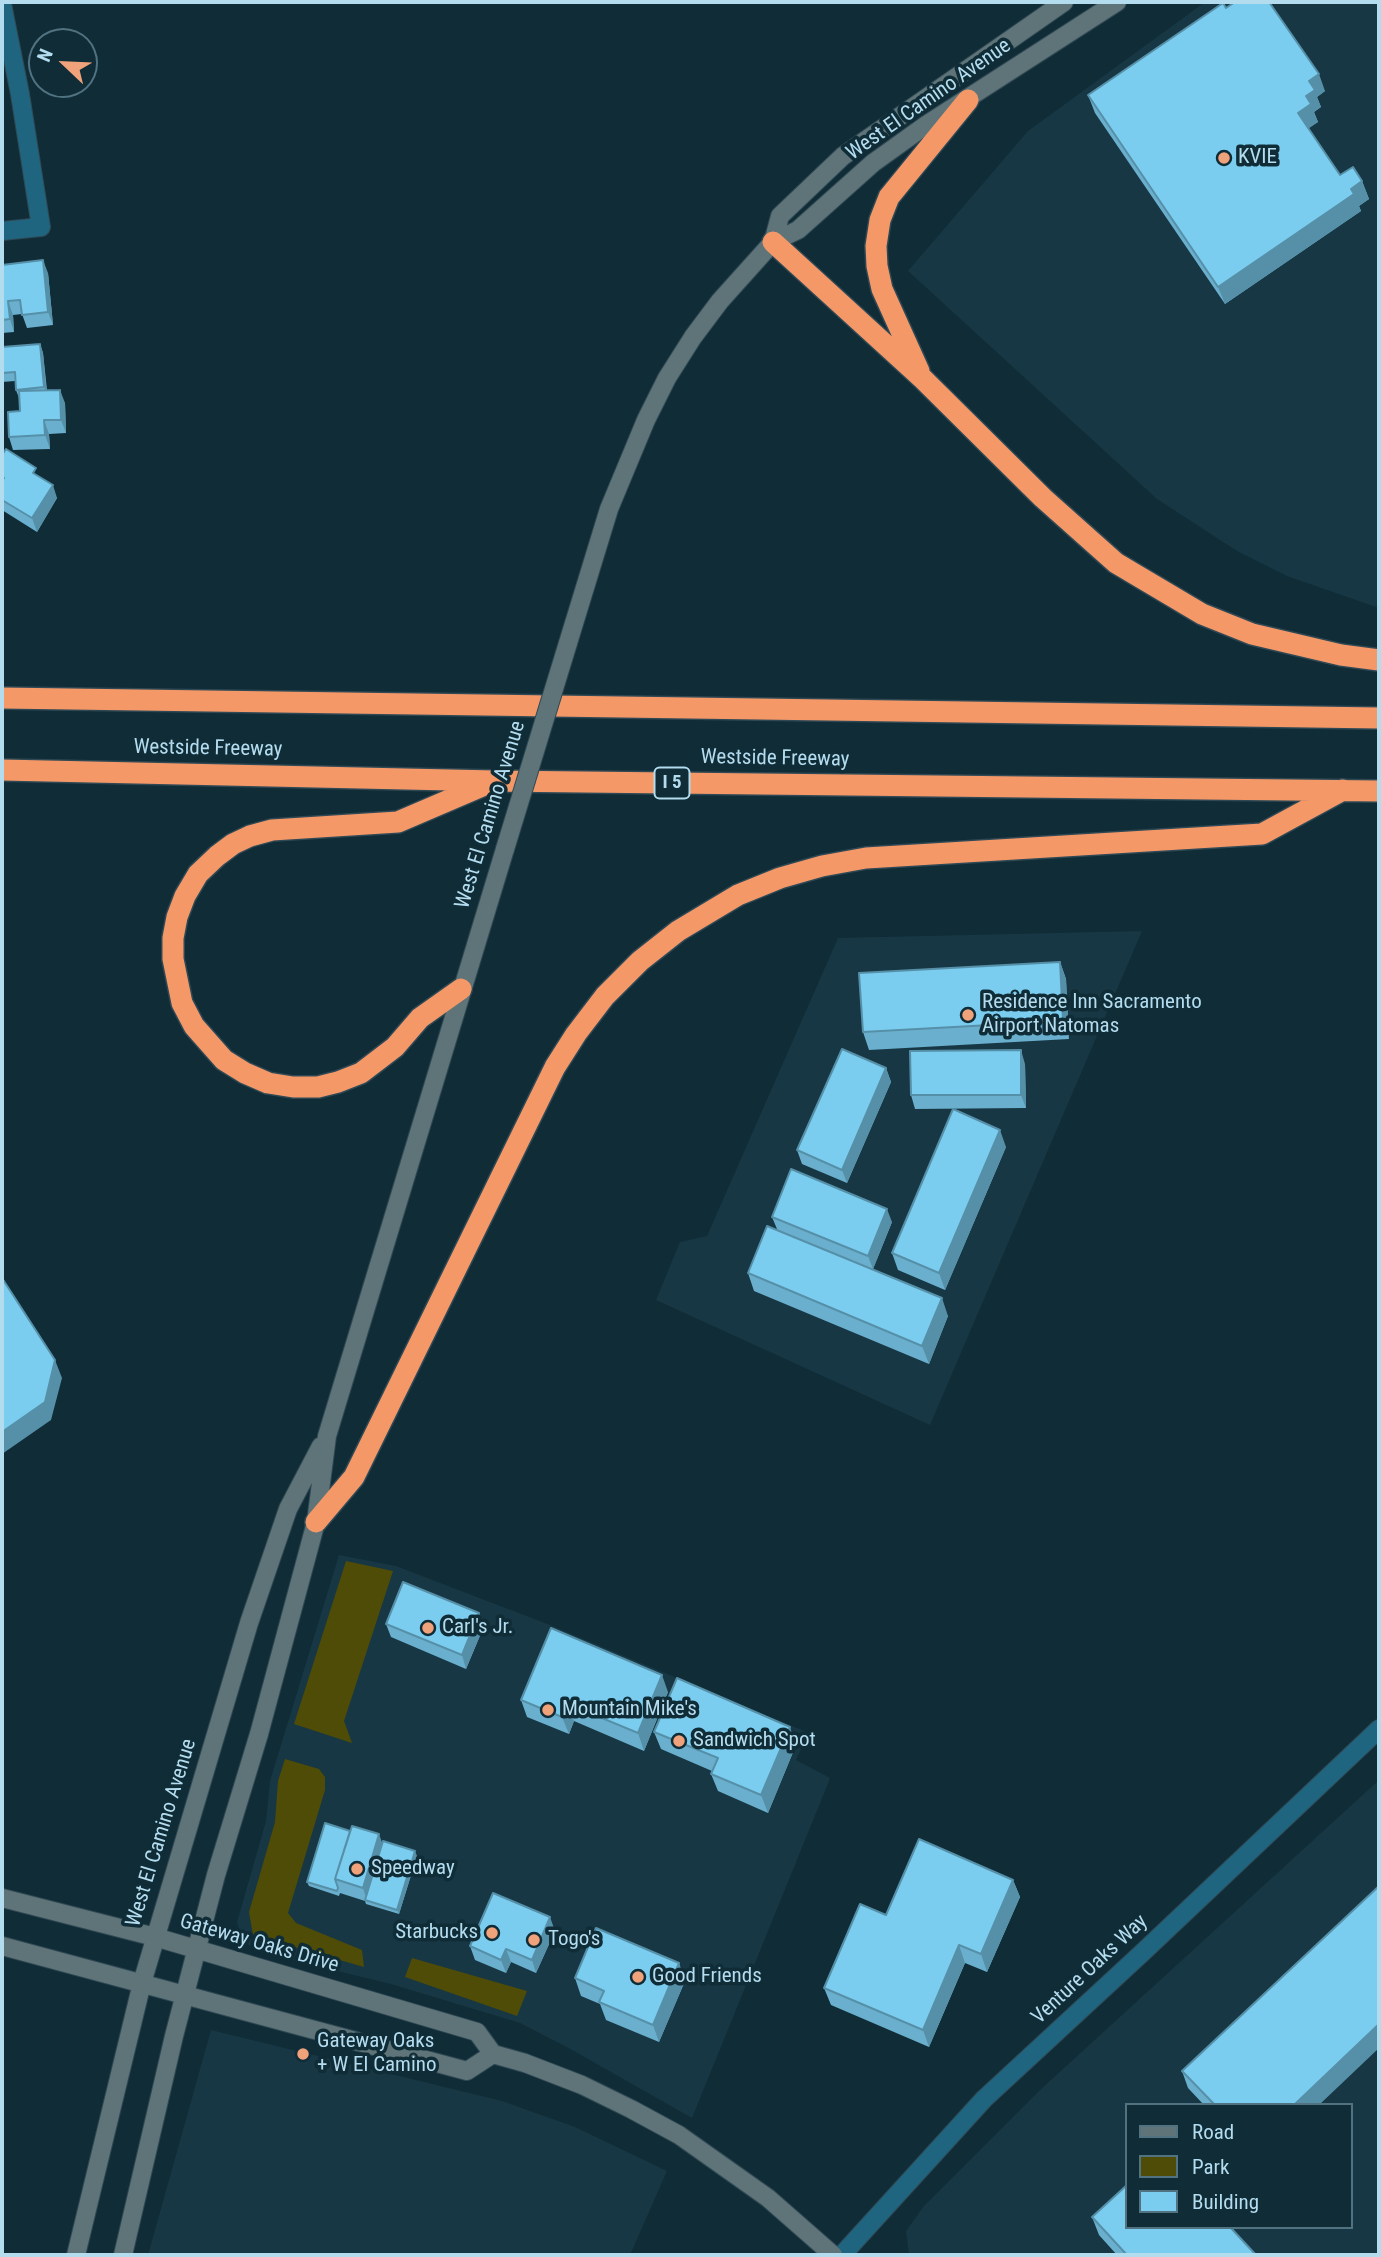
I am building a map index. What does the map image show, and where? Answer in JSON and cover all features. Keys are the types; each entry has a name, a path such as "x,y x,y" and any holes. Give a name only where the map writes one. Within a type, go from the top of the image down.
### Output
{"highway":[{"path":"923,379 882,289 876,246 880,220 889,197 968,100"},
{"path":"773,243 923,379 1103,553 1202,614 1252,634 1341,655 1379,660"},
{"path":"2,698 1379,718"},
{"name":"Westside Freeway","path":"2,769 495,780 1379,791"},
{"path":"461,989 420,1018 395,1047 361,1073 318,1087 268,1083 224,1060 194,1026 182,1003 173,959 173,938 185,896 198,874 217,856 250,836 272,830 398,822 495,780"},
{"path":"316,1522 354,1477 555,1067 605,996 640,961 678,931 738,895 779,878 822,866 866,858 1262,834 1343,790"}],"main road":[{"name":"West El Camino Avenue","path":"773,243 780,216 843,156 1064,2"},
{"name":"West El Camino Avenue","path":"123,2255 216,1875 259,1734 316,1522 327,1436 609,509 646,420 667,378 693,337 720,301 773,243 798,230 884,156 1117,2"},
{"name":"West El Camino Avenue","path":"76,2255 142,1983 249,1623 288,1509 327,1436"},
{"name":"Gateway Oaks Drive","path":"2,1898 155,1937 477,2032 493,2054"},
{"path":"2,1946 467,2071 493,2054 526,2063 582,2085 679,2135 768,2198 833,2255"}],"street":[{"path":"2,4 20,94 41,227 2,231"},
{"name":"Venture Oaks Way","path":"842,2255 984,2099 1379,1729"}],"shaded area":[{"name":"KVIE","path":"1205,2 1379,2 1379,608 1287,576 1237,551 1157,499 908,271 1028,131"},
{"path":"1142,931 930,1425 656,1300 680,1242 707,1236 838,938"},
{"path":"339,1555 396,1566 550,1625 809,1733 796,1760 830,1778 692,2118 520,2023 391,1984 259,1952 242,1940 237,1922 266,1821 270,1781"},
{"path":"1379,1780 1379,2255 909,2255 906,2231 924,2206 1040,2090"},
{"path":"211,2030 502,2101 575,2127 667,2171 630,2255 148,2255"}],"green space":[{"path":"346,1561 393,1571 344,1721 352,1743 294,1724"},
{"path":"285,1759 319,1769 325,1777 325,1790 288,1913 296,1923 362,1950 364,1967 253,1935 249,1912 275,1822 278,1781"},
{"path":"412,1958 527,1991 517,2016 405,1977"}],"building":[{"name":"KVIE","path":"1235,2 1269,2 1319,74 1309,81 1315,90 1306,96 1311,104 1298,113 1340,175 1353,167 1362,181 1351,189 1354,194 1218,287 1088,95 1223,3 1226,8"},
{"path":"43,260 48,312 22,315 20,300 8,301 10,319 2,320 2,265"},
{"path":"40,344 44,387 16,390 15,372 2,373 2,347"},
{"path":"60,390 61,420 44,420 45,435 9,437 8,412 20,411 19,391"},
{"path":"6,449 36,468 33,473 53,485 32,518 2,500 2,455"},
{"name":"Residence Inn Sacramento Airport Natomas","path":"1060,962 1063,1021 863,1032 859,973"},
{"path":"842,1049 886,1068 842,1170 797,1150"},
{"name":"Residence Inn Sacramento Airport Natomas","path":"1021,1050 1021,1095 911,1095 910,1051"},
{"path":"953,1109 1000,1130 939,1273 892,1253"},
{"path":"791,1169 887,1209 868,1256 772,1217"},
{"path":"767,1226 942,1298 922,1346 748,1273"},
{"path":"2,1278 55,1360 45,1402 2,1432"},
{"path":"403,1582 479,1613 462,1655 386,1624"},
{"path":"551,1628 662,1675 638,1733 568,1704 562,1717 521,1700"},
{"path":"677,1678 790,1727 761,1795 711,1774 718,1758 654,1732"},
{"path":"325,1823 350,1831 335,1879 337,1891 307,1882"},
{"path":"352,1826 379,1834 363,1888 335,1879"},
{"path":"919,1839 1013,1880 981,1954 959,1945 923,2030 824,1988 860,1904 886,1915"},
{"path":"383,1841 415,1851 397,1910 365,1900"},
{"path":"1379,1888 1379,2024 1296,2103 1213,2103 1182,2071"},
{"path":"493,1893 550,1917 532,1960 506,1949 501,1960 470,1946"},
{"path":"596,1928 679,1963 653,2025 599,2002 604,1991 575,1978"},
{"path":"1126,2186 1126,2229 1232,2229 1256,2255 1127,2255 1092,2217"}],"place":[{"name":"KVIE","path":"1224,158"},
{"name":"Residence Inn Sacramento Airport Natomas","path":"968,1015"},
{"name":"Carl's Jr.","path":"428,1628"},
{"name":"Mountain Mike's","path":"548,1710"},
{"name":"Sandwich Spot","path":"679,1741"},
{"name":"Speedway","path":"357,1869"},
{"name":"Starbucks","path":"492,1933"},
{"name":"Togo's","path":"534,1940"},
{"name":"Good Friends","path":"638,1977"},
{"name":"Gateway Oaks + W El Camino","path":"303,2054"}]}
